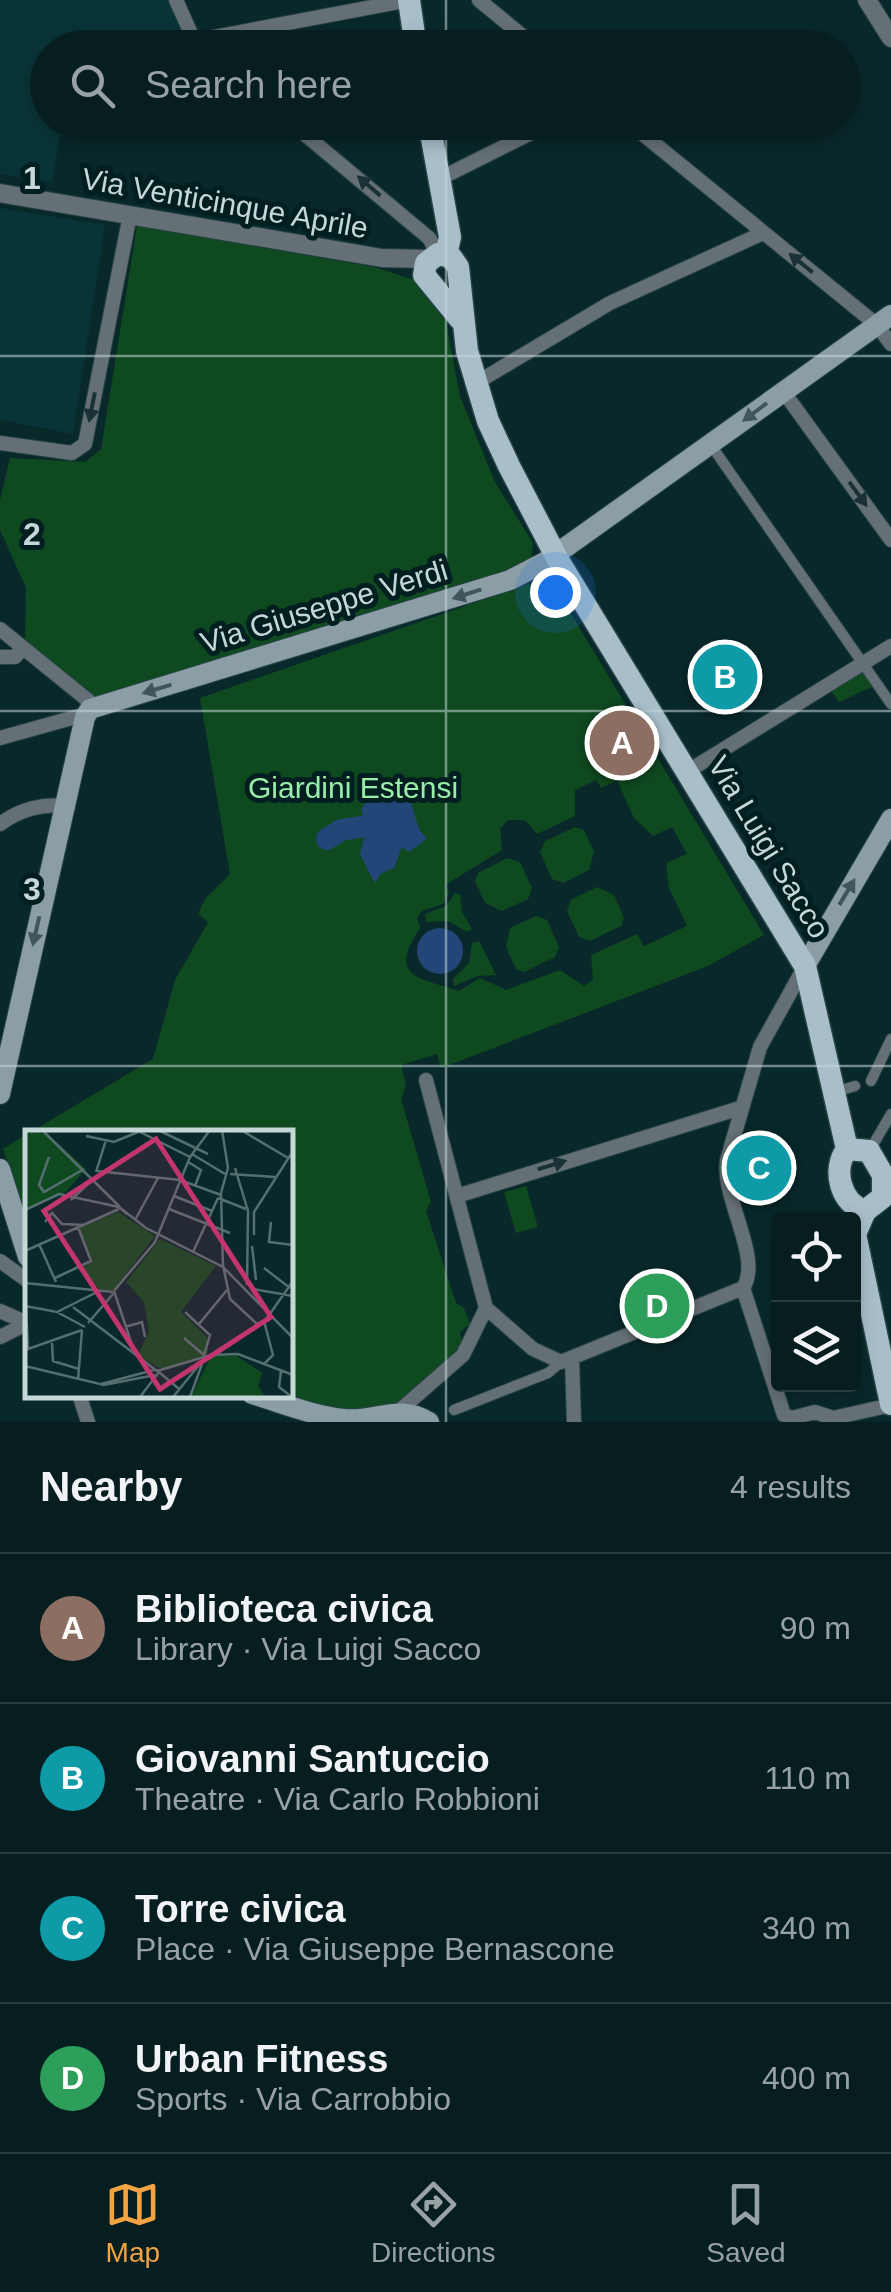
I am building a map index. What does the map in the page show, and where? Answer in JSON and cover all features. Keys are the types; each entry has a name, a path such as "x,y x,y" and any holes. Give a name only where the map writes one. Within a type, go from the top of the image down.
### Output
{"main road":[{"path":"409,0 413,30"},
{"path":"433,140 450,237 434,267 460,319"},
{"name":"Via Luigi Sacco","path":"434,267 456,262 460,319 476,383 502,451 556,554 804,966 860,1149"},
{"name":"Via Giuseppe Verdi","path":"92,715 510,580 556,554 884,320"},
{"path":"0,1094 92,715"},
{"path":"804,966 891,819"},
{"path":"860,1149 880,1192 849,1201 839,1168 860,1149"},
{"path":"0,1169 24,1233"},
{"path":"880,1192 856,1234 882,1317 891,1405"},
{"path":"262,1397 342,1421 399,1410 428,1422"}],"street":[{"path":"176,0 189,30"},
{"path":"263,30 409,0"},
{"path":"479,0 515,30"},
{"path":"867,0 891,38"},
{"path":"312,140 429,238 434,267"},
{"path":"440,179 517,140"},
{"path":"650,140 763,233 884,320 891,344"},
{"name":"Via Venticinque Aprile","path":"0,194 434,267"},
{"path":"0,443 80,451 130,215"},
{"path":"476,383 610,304 763,233"},
{"path":"783,392 891,540"},
{"path":"710,445 891,704"},
{"path":"0,629 92,715"},
{"path":"686,773 891,646"},
{"path":"0,658 15,656 23,648"},
{"name":"Via Giuseppe Verdi","path":"0,738 92,715"},
{"path":"0,824 16,812 51,804 68,807"},
{"path":"804,966 760,1046 732,1110 733,1134 725,1172 750,1268 743,1288 786,1416 815,1412 832,1420 891,1405"},
{"path":"870,1080 891,1039"},
{"path":"426,1080 460,1196 486,1308 533,1350 566,1360"},
{"path":"460,1196 732,1110"},
{"path":"860,1149 891,1114"},
{"path":"0,1261 25,1279"},
{"path":"454,1410 498,1395 548,1373 566,1360 743,1288"},
{"path":"399,1410 444,1376 462,1355 486,1308"},
{"path":"0,1311 25,1321"},
{"path":"0,1338 25,1323"},
{"path":"566,1360 574,1422"},
{"path":"80,1397 88,1422"}],"shaded area":[{"path":"0,0 174,0 182,30 30,30 30,140 59,140 52,183 0,174"},
{"path":"0,208 105,225 73,434 0,420"}],"green space":[{"path":"137,226 374,267 414,280 446,322 460,396 495,482 533,543 531,560 506,575 96,697 25,640 26,588 0,530 0,500 10,458 85,462 101,449"},
{"name":"Giardini Estensi","path":"549,577 764,935 708,966 441,1068 437,1054 401,1065 406,1085 401,1099 431,1202 426,1211 456,1303 464,1308 470,1324 460,1332 462,1343 421,1388 381,1408 336,1408 287,1397 292,1397 292,1130 34,1130 153,1059 175,980 208,922 198,914 205,899 230,874 200,698","holes":["596,780 601,788 617,781 634,818 653,836 672,827 687,854 666,863 669,888 687,926 644,946 637,934 591,955 593,980 584,986 560,970 506,990 480,978 459,991 412,973 406,957 420,928 417,918 422,911 443,904 449,893 445,885 502,850 500,829 508,820 525,820 537,834 575,816 575,790"]},
{"path":"862,669 874,686 839,702 830,689"},
{"path":"575,827 584,830 594,852 589,870 563,883 552,879 540,852 545,841"},
{"path":"507,858 520,862 532,888 528,899 502,911 485,903 475,881 478,873"},
{"path":"597,887 614,895 624,918 621,926 590,941 579,937 567,911 571,900"},
{"path":"455,893 460,895 462,912 472,929 467,932 448,921 426,922 425,914 446,906"},
{"path":"536,916 547,920 559,947 555,957 524,972 516,969 506,947 510,928"},
{"path":"479,941 496,975 478,976 454,986 453,979 469,963 472,943"},
{"path":"25,1135 25,1214 3,1149"},
{"path":"526,1186 538,1227 516,1233 504,1192"}],"water":[{"path":"389,782 406,787 419,829 427,839 409,852 402,847 394,868 380,874 375,884 360,854 367,826 361,810 370,795"},
{"path":"440,928 456,935 463,951 456,967 440,974 424,967 417,951 424,935"}],"waterway":[{"path":"327,839 341,830 367,826"}],"place":[{"name":"Giovanni Santuccio","path":"725,677"},
{"name":"Biblioteca civica","path":"622,743"},
{"name":"Torre civica","path":"759,1168"},
{"name":"Urban Fitness","path":"657,1306"}]}
